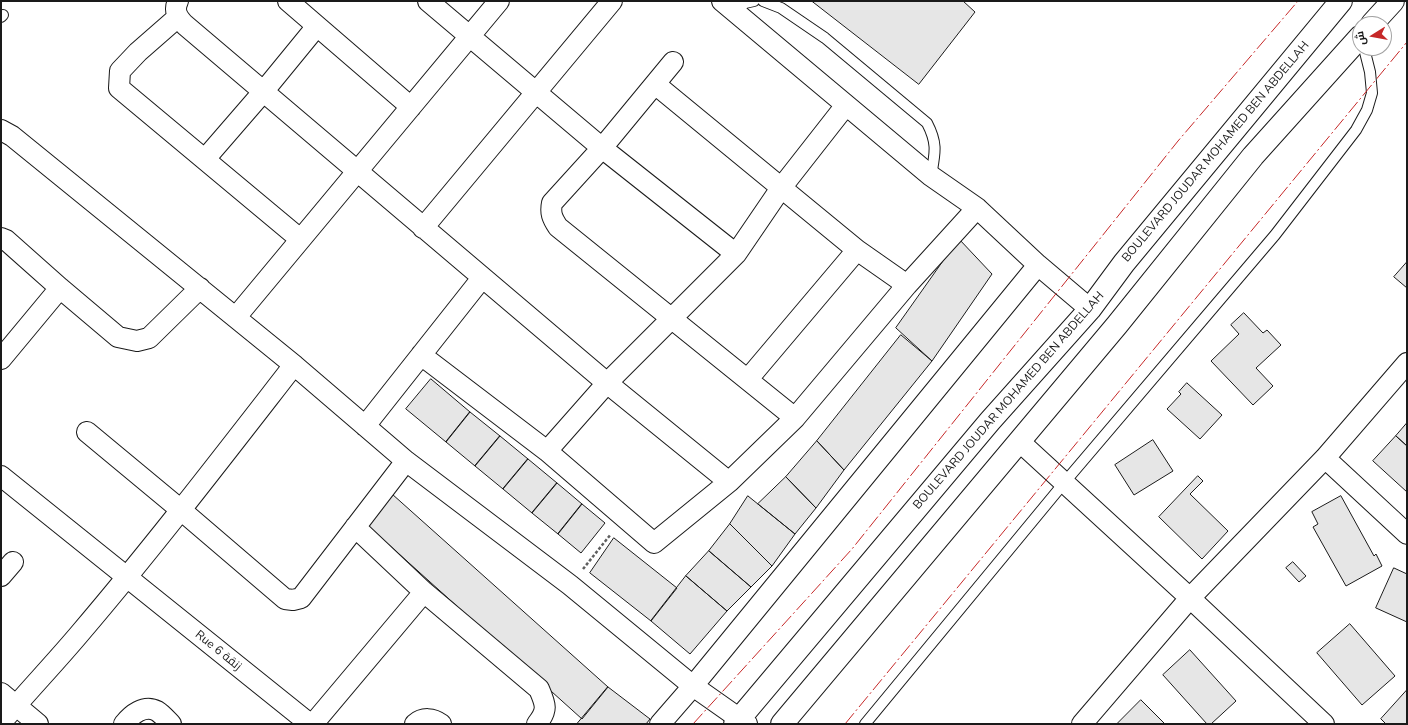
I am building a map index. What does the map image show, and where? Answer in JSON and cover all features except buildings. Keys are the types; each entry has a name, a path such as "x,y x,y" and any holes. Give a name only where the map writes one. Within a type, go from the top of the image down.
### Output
{"main road":[{"name":"BOULEVARD JOUDAR MOHAMED BEN ABDELLAH","path":"741,722 990,421 1090,309 1124,263 1341,1"},
{"path":"1379,16 1393,1"},
{"path":"782,724 1118,325 1253,156 1352,46"}],"street":[{"path":"428,1 602,148 736,254"},
{"path":"236,318 499,1"},
{"path":"423,228 612,1"},
{"path":"293,3 316,26 411,107"},
{"path":"725,4 931,176 977,208 1038,266 1090,309"},
{"path":"300,239 120,88 120,71 178,9 185,25 263,92 607,383 729,482"},
{"path":"205,159 263,92 316,26"},
{"path":"673,62 602,148 552,203 552,217 558,226 795,418"},
{"path":"655,84 857,250 907,285"},
{"path":"547,451 607,383 736,254 781,188 846,105"},
{"path":"1,130 12,136 200,288 294,365 406,461 570,585 693,686 741,722"},
{"path":"421,355 547,451 654,543 729,482 795,418 907,285 977,208"},
{"path":"1,238 6,240 118,337 137,341 149,338 200,288"},
{"path":"748,379 857,250"},
{"path":"660,724 693,686 1038,266"},
{"path":"365,426 482,278"},
{"path":"1,359 60,288"},
{"path":"1082,724 1190,598 1325,458 1407,363"},
{"path":"1,723 8,699 80,633 181,510 294,365"},
{"path":"87,432 285,599 293,600 301,598 406,461"},
{"path":"1020,442 1190,598 1324,724"},
{"path":"1325,458 1407,534"},
{"name":"Rue 6 زنقة","path":"1,476 311,724"},
{"path":"355,528 424,592 539,689 546,703 544,716 537,724"},
{"path":"311,724 424,592"},
{"path":"8,699 38,724"},
{"path":"124,724 130,716 139,711 147,710 156,711 171,724"},
{"path":"416,723 426,719 436,720 442,724"}],"lane":[{"path":"725,4 754,1"},
{"path":"763,1 781,8 824,38 927,123 934,136 936,152 931,176"},
{"path":"865,724 1064,483 1275,235 1356,130 1367,110 1372,94 1370,72 1366,56"}],"path":[{"path":"570,585 625,517"}],"power":[{"path":"693,724 852,549 1178,141 1298,1"},
{"path":"845,724 1407,42"}]}
